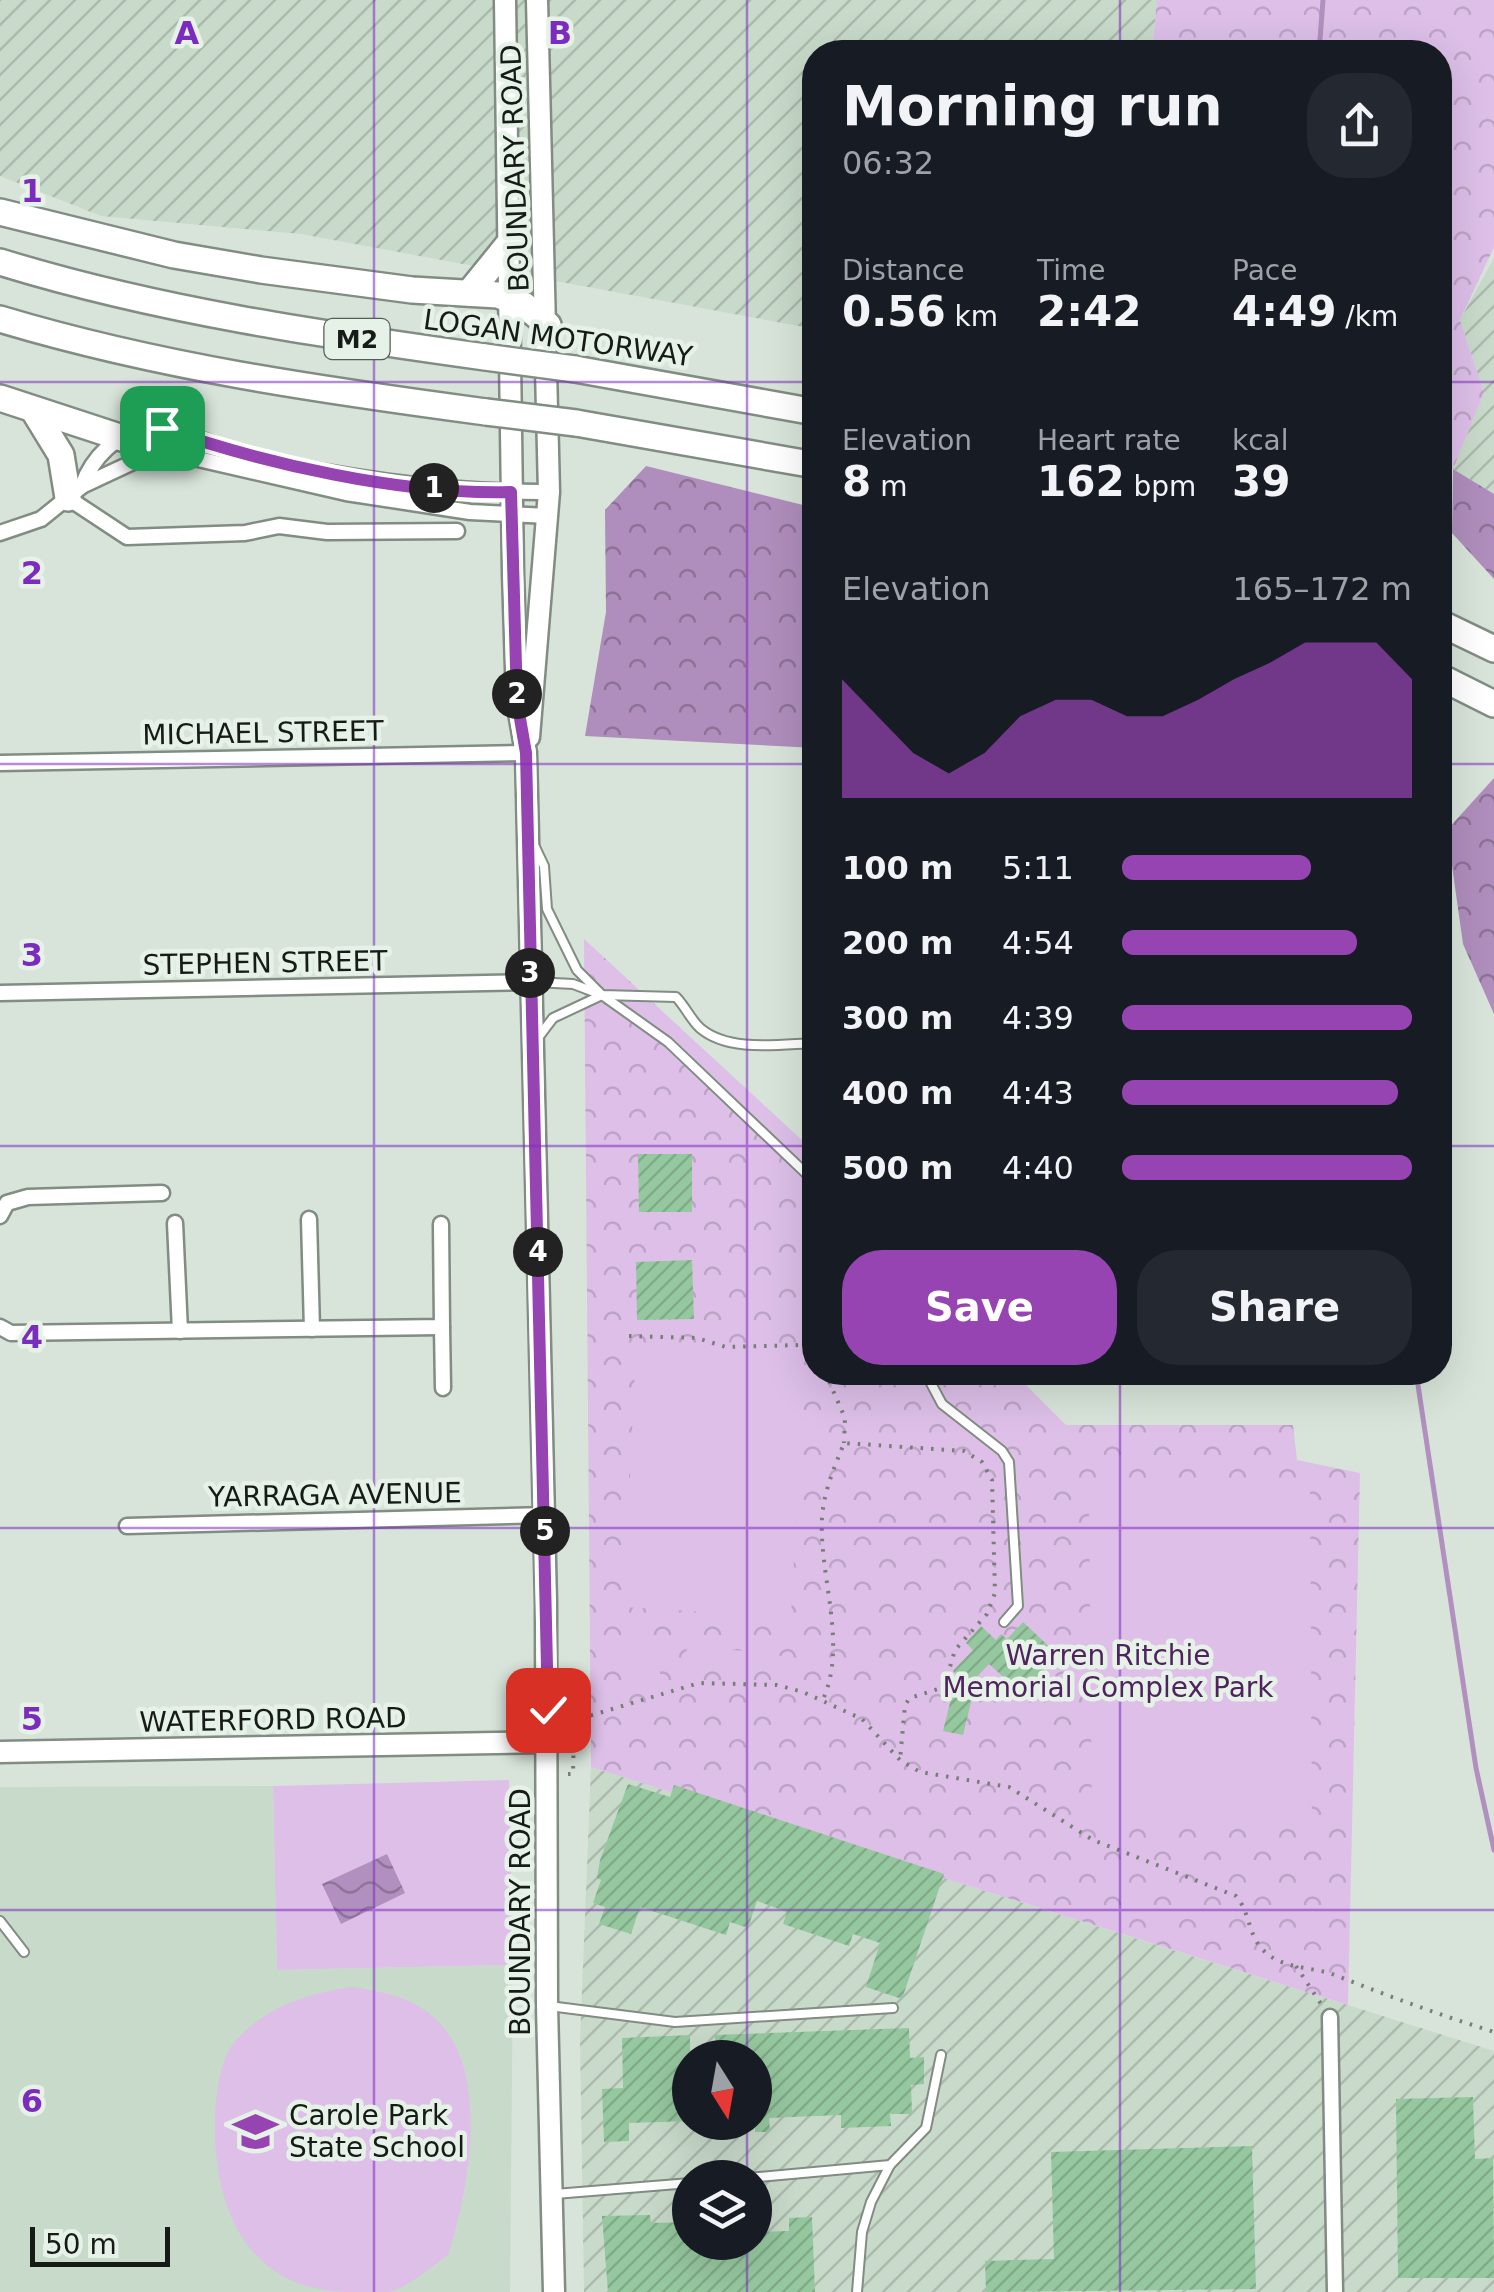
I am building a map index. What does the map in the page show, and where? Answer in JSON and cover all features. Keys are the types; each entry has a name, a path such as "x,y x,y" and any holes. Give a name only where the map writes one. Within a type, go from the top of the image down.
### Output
{"highway":[{"path":"0,212 174,256 306,278 512,298 548,325"},
{"path":"469,293 512,240"},
{"name":"LOGAN MOTORWAY","path":"0,262 111,294 230,320 575,369 802,410"},
{"name":"M2","path":"0,319 102,348 234,378 576,423 802,464"},
{"path":"0,398 159,450"},
{"path":"34,411 61,454 75,492"},
{"path":"1452,629 1494,649"},
{"path":"1452,683 1494,704"}],"main road":[{"name":"BOUNDARY ROAD","path":"506,0 512,240 511,503 517,701 526,753 545,1515 554,2292"},
{"name":"BOUNDARY ROAD","path":"526,753 536,700 549,492 548,325 536,0"},
{"name":"WATERFORD ROAD","path":"0,1752 547,1742"}],"street":[{"path":"75,492 89,466 118,438 144,429 162,428 255,458 511,503 548,516"},
{"path":"0,533 42,519 75,492 159,450 304,485 470,512 549,492"},
{"path":"75,492 127,537 244,533 278,526 327,532 457,532"},
{"name":"MICHAEL STREET","path":"0,763 526,753"},
{"name":"STEPHEN STREET","path":"0,993 530,982"},
{"path":"0,1216 7,1203 28,1196 162,1192"},
{"path":"309,1220 312,1329"},
{"path":"174,1223 180,1330"},
{"path":"441,1224 443,1388"},
{"path":"0,1327 11,1332 442,1327"},
{"name":"YARRAGA AVENUE","path":"127,1526 545,1515"},
{"path":"1330,2017 1335,2292"}],"lane":[{"path":"528,829 544,866 547,909 577,970 602,995 668,1042 802,1170"},
{"path":"530,982 572,984 602,995 676,997 699,1027 751,1045 802,1043"},
{"path":"532,1046 554,1018 602,995"},
{"path":"932,1385 942,1404 1002,1451 1009,1462 1018,1606 1004,1622"},
{"path":"0,1921 24,1952"},
{"path":"548,2006 675,2022 893,2008"},
{"path":"857,2292 862,2232 890,2165 926,2128 941,2055"},
{"path":"772,2176 890,2165"},
{"path":"552,2194 672,2184"}],"path":[{"path":"628,1336 697,1338 726,1347 802,1346"},
{"path":"824,1698 833,1634 822,1520 827,1481 844,1443 845,1418 831,1385"},
{"path":"844,1443 964,1451 982,1462 992,1480 994,1600 955,1650 944,1687 910,1698 905,1704 900,1760"},
{"path":"568,1774 573,1774 574,1728 579,1719 699,1683 776,1685 824,1698 862,1719 900,1760 931,1776 1020,1791 1093,1840 1228,1891 1245,1906 1263,1950 1296,1966 1328,1972 1376,1994 1494,2032"},
{"path":"567,1710 579,1719"},
{"path":"1296,1966 1330,2017"}],"shaded area":[{"path":"0,0 1157,0 1153,40 802,40 802,327 301,234 101,216 0,176"},
{"path":"1494,258 1494,494 1453,469 1484,393 1460,320"},
{"path":"591,1767 1494,2051 1494,2292 584,2292 580,2040"},
{"name":"Carole Park State School","path":"273,1786 277,1970 513,1965 510,2292 0,2292 0,1787"}],"green space":[{"path":"1157,0 1494,0 1494,247 1460,320 1484,393 1453,469 1452,40 1153,40"},
{"path":"646,466 802,505 802,747 585,736 606,612 605,510"},
{"path":"1453,469 1494,494 1494,579 1452,533"},
{"path":"1494,778 1494,1014 1463,944 1452,866 1452,824"},
{"name":"Warren Ritchie Memorial Complex Park","path":"584,939 802,1140 802,1385 1026,1385 1066,1425 1293,1425 1297,1460 1360,1473 1348,2005 591,1767"},
{"path":"636,1347 802,1358 791,1617 624,1607"},
{"path":"1310,1481 1312,1822 1092,1825 1089,1484"},
{"path":"660,1641 660,1683 623,1683 623,1642"},
{"path":"687,1649 761,1651 789,1658 791,1683 774,1681 770,1670 720,1662 695,1670 692,1679 677,1678"},
{"path":"509,1780 513,1965 277,1970 273,1786"},
{"path":"353,1987 404,1999 431,2015 450,2037 463,2064 469,2096 468,2164 448,2255 413,2281 390,2292 317,2289 288,2279 264,2263 246,2243 232,2218 217,2160 215,2116 219,2081 237,2039 276,2009 321,1993"}],"water":[{"path":"387,1854 405,1893 341,1924 322,1884"}],"building":[{"path":"638,1154 692,1154 692,1212 639,1212"},
{"path":"692,1260 694,1319 637,1320 636,1262"},
{"path":"1023,1622 1058,1655 1022,1694 989,1664 959,1695 972,1698 963,1735 943,1731 957,1675 953,1671 973,1650 966,1643 981,1626 996,1640 1001,1634 1007,1639"},
{"path":"628,1784 670,1797 674,1785 944,1874 902,1999 866,1987 880,1943 853,1934 849,1946 783,1924 787,1912 757,1901 748,1928 730,1922 726,1935 640,1907 631,1934 599,1924 605,1907 593,1903 601,1880 597,1878 600,1860"},
{"path":"909,2028 910,2058 924,2057 924,2084 911,2085 912,2114 890,2114 891,2126 841,2128 841,2115 772,2118 772,2040 715,2040 715,2035"},
{"path":"690,2035 690,2040 672,2040 672,2122 629,2123 629,2141 604,2142 602,2089 623,2088 622,2038"},
{"path":"1473,2097 1475,2159 1493,2158 1494,2278 1398,2278 1396,2099"},
{"path":"1252,2146 1256,2289 986,2292 985,2261 1054,2259 1051,2152"},
{"path":"650,2215 651,2223 672,2222 672,2260 772,2260 772,2232 789,2231 789,2218 812,2217 815,2292 608,2292 602,2216"}],"waterway":[{"path":"1320,40 1323,0"},
{"path":"1418,1385 1476,1768 1494,1850"}],"place":[{"name":"Carole Park State School","path":"256,2131"}],"route":[{"path":"162,428 220,450 255,458 417,486 511,492 517,701 526,753 548,1710"}]}
